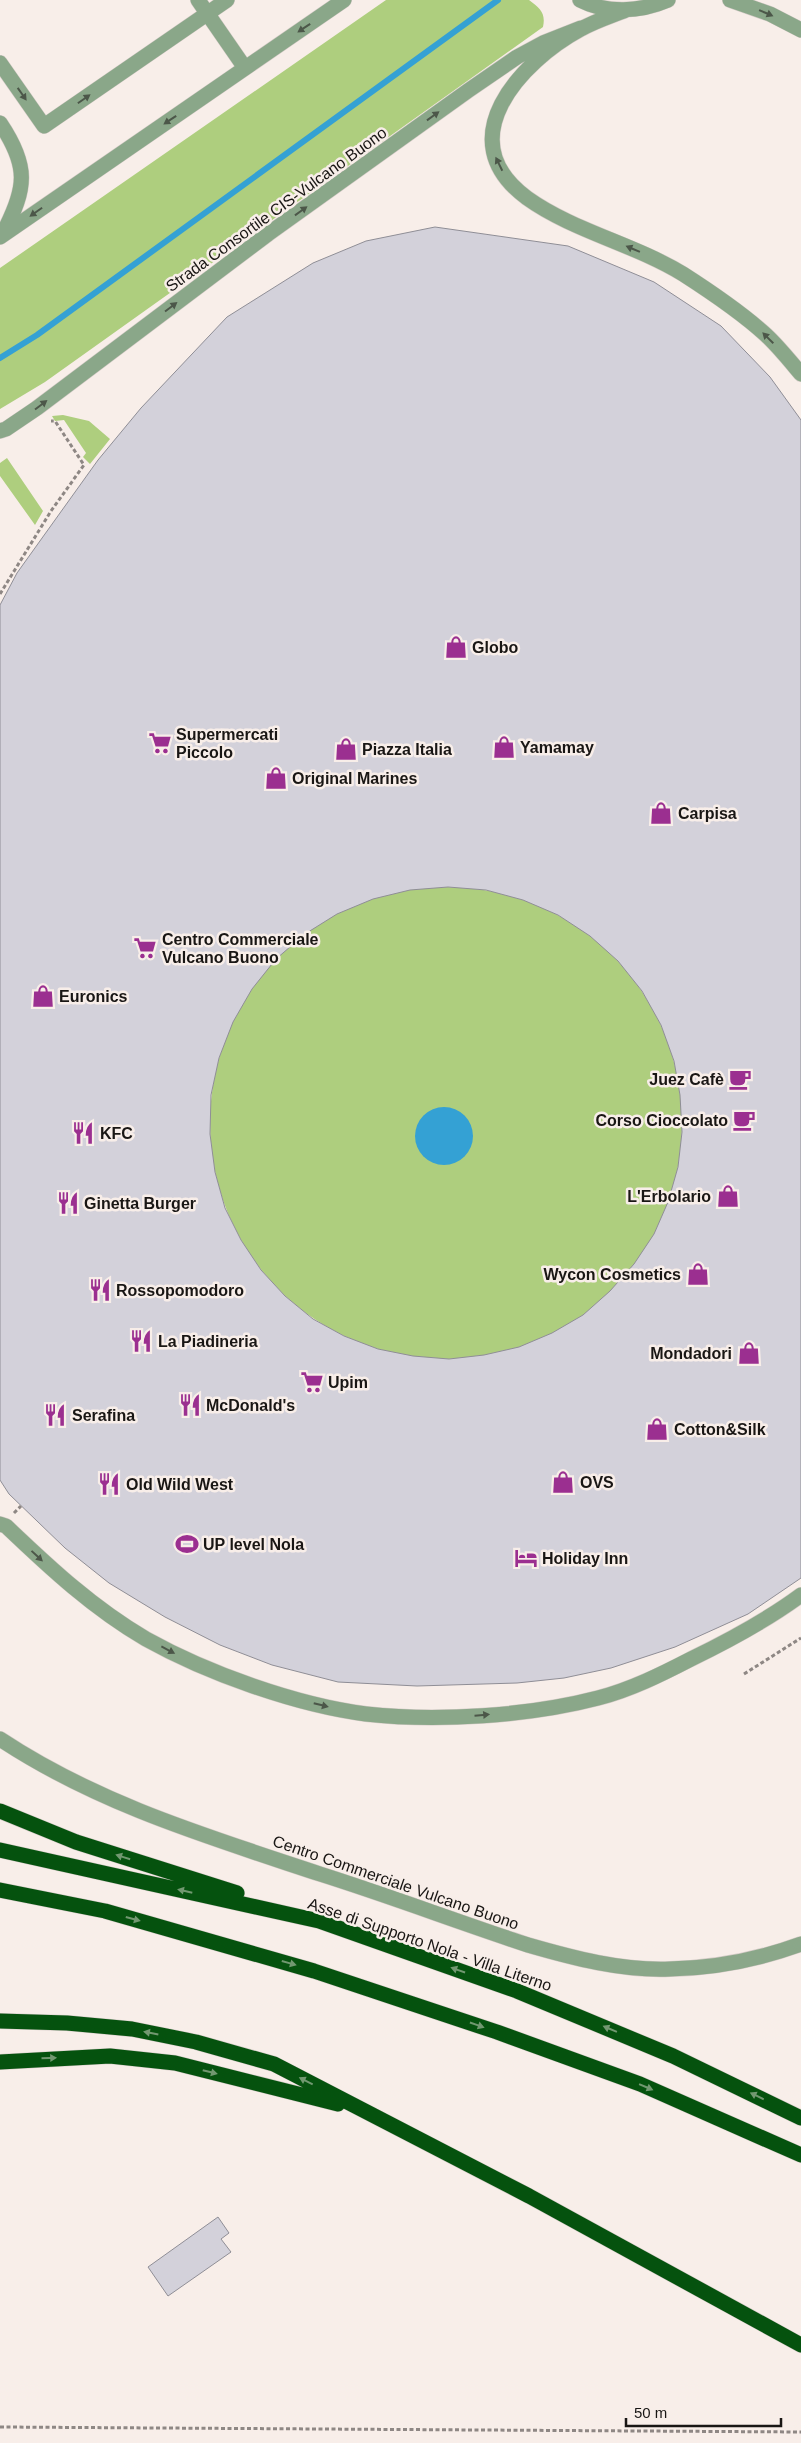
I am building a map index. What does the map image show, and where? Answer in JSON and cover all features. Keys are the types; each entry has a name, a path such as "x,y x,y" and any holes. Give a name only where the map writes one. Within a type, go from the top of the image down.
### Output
{"highway":[{"path":"0,1811 76,1842 319,1920"},
{"name":"Asse di Supporto Nola - Villa Literno","path":"0,1850 319,1920 526,1994 673,2056 801,2118"},
{"path":"0,1890 104,1911 314,1970 497,2032 640,2084 801,2155"},
{"path":"0,1900 104,1911"},
{"path":"0,2021 67,2023 132,2029 196,2042 274,2064 529,2196 801,2344"},
{"path":"0,2062 110,2056 175,2063 364,2111"}],"street":[{"path":"198,0 245,68"},
{"path":"0,63 44,126 227,0"},
{"path":"1,236 344,0"},
{"path":"580,0 590,5 626,10"},
{"path":"668,0 651,6 626,10 581,28 525,70 512,85 499,106 491,131 494,154 505,176 514,187 543,208 643,253 683,274 766,335 801,374"},
{"path":"730,0 770,14 801,30"},
{"name":"Strada Consortile CIS-Vulcano Buono","path":"2,432 37,408 268,234 469,90 518,57 581,28"},
{"path":"0,123 11,140 22,169 21,190 16,209 1,236"},
{"path":"0,1524 6,1526 69,1586 144,1638 185,1659 226,1676 301,1699 366,1714 460,1717 551,1707 599,1698 641,1683 754,1628 801,1595"},
{"name":"Centro Commerciale Vulcano Buono","path":"0,1738 74,1781 117,1802 175,1826 528,1945 567,1956 612,1964 670,1969 742,1960 801,1944"}],"path":[{"path":"0,594 23,554 84,465 55,421 48,421"},
{"path":"45,521 49,527"},
{"path":"19,548 23,554"},
{"path":"744,1674 801,1638"},
{"path":"0,2427 801,2432"}],"green space":[{"path":"386,0 529,0 543,14 543,27 45,382 0,409 0,268"},
{"path":"63,415 89,421 110,439 90,464 83,457 86,453 64,420 55,421 52,416"},
{"path":"7,458 43,511 35,525 0,476 0,463"},
{"path":"446,887 492,892 536,905 577,927 613,956 642,992 664,1033 677,1077 682,1123 677,1169 664,1213 642,1254 613,1290 577,1319 536,1341 492,1354 446,1359 400,1354 356,1341 315,1319 279,1290 250,1254 228,1213 215,1169 210,1123 215,1077 228,1033 250,992 279,956 315,927 356,905 400,892"}],"water":[{"path":"444,1107 455,1109 468,1120 473,1136 471,1147 460,1160 444,1165 433,1163 420,1152 415,1136 417,1125 428,1112"}],"building":[{"name":"Centro Commerciale Vulcano Buono","path":"435,227 568,246 654,282 721,326 770,377 801,420 801,1578 748,1614 675,1647 611,1668 564,1678 517,1683 417,1686 338,1682 272,1665 220,1645 165,1617 109,1583 65,1548 9,1494 0,1480 0,605 17,573 98,460 141,408 227,317 313,263 366,241","holes":["448,887 486,890 523,900 558,915 590,936 618,961 642,991 661,1025 674,1061 680,1095 682,1132 678,1167 668,1202 654,1234 634,1264 610,1291 583,1315 552,1333 519,1347 484,1355 449,1359 413,1356 378,1349 344,1336 313,1319 285,1296 261,1270 241,1240 225,1208 215,1172 210,1134 211,1095 219,1058 233,1022 252,989 276,959 305,934 337,914 373,899 410,890"]},
{"path":"218,2217 229,2233 221,2239 231,2252 168,2296 148,2267"}],"waterway":[{"path":"0,358 37,335 498,0"}],"place":[{"name":"Globo","path":"456,647"},
{"name":"Supermercati Piccolo","path":"160,743"},
{"name":"Yamamay","path":"504,747"},
{"name":"Piazza Italia","path":"346,749"},
{"name":"Original Marines","path":"276,778"},
{"name":"Carpisa","path":"661,813"},
{"name":"Centro Commerciale Vulcano Buono","path":"145,948"},
{"name":"Euronics","path":"43,996"},
{"name":"Juez Cafè","path":"740,1079"},
{"name":"Corso Cioccolato","path":"744,1120"},
{"name":"KFC","path":"83,1133"},
{"name":"L'Erbolario","path":"728,1196"},
{"name":"Ginetta Burger","path":"68,1203"},
{"name":"Wycon Cosmetics","path":"698,1274"},
{"name":"Rossopomodoro","path":"100,1290"},
{"name":"La Piadineria","path":"141,1341"},
{"name":"Mondadori","path":"749,1353"},
{"name":"Upim","path":"312,1382"},
{"name":"McDonald's","path":"190,1405"},
{"name":"Serafina","path":"55,1415"},
{"name":"Cotton&Silk","path":"657,1429"},
{"name":"OVS","path":"563,1482"},
{"name":"Old Wild West","path":"109,1484"},
{"name":"UP level Nola","path":"187,1544"},
{"name":"Holiday Inn","path":"526,1558"}]}
